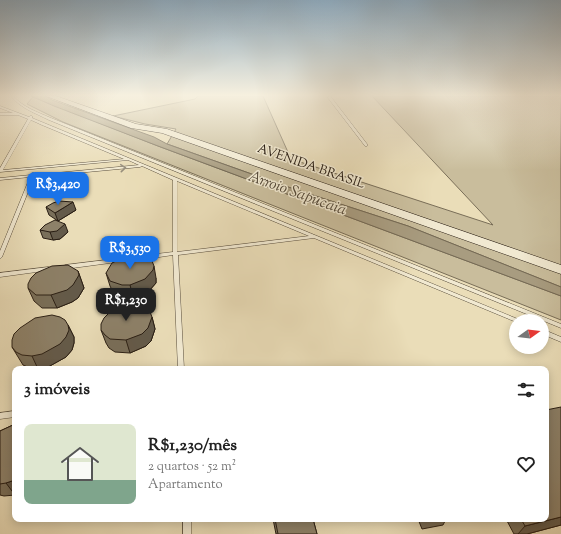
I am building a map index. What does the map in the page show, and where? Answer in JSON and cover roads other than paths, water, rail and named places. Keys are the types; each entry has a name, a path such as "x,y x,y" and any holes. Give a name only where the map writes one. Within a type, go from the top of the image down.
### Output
{"main road":[{"name":"AVENIDA BRASIL","path":"120,121 134,126 164,131 561,270"}],"lane":[{"path":"0,171 27,121"},
{"path":"36,121 312,237 509,317"},
{"path":"58,121 561,326"},
{"path":"347,121 366,145"},
{"path":"0,171 127,160"},
{"path":"0,179 142,166"},
{"path":"0,257 35,168"},
{"path":"175,180 175,253 182,366"},
{"path":"61,267 312,237"},
{"path":"0,275 53,268"},
{"path":"549,334 561,340"},
{"path":"0,416 12,414"},
{"path":"187,522 187,534"}],"water":[{"name":"Arroio Sapucaia","path":"93,121 110,121 154,137 167,144 291,188 408,226 561,287 561,296"}]}
